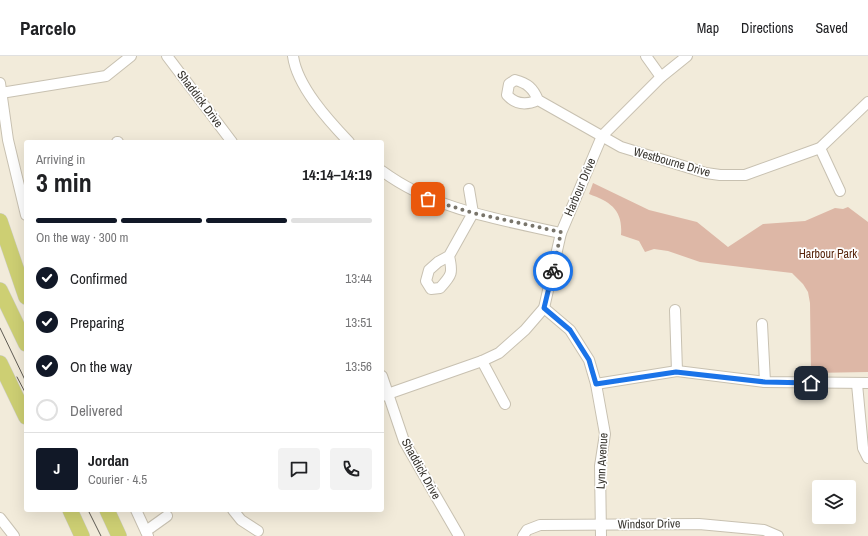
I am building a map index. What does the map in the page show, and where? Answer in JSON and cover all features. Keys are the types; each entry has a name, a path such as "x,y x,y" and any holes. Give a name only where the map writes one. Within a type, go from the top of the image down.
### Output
{"highway":[{"path":"0,221 24,291"},
{"path":"0,290 24,340"},
{"path":"0,364 24,413"},
{"path":"0,385 24,425"},
{"path":"71,512 82,536"},
{"path":"108,512 119,536"}],"street":[{"name":"Shaddick Drive","path":"167,56 230,140"},
{"path":"293,56 295,66 312,97 347,140"},
{"path":"646,56 661,77"},
{"name":"Harbour Drive","path":"386,396 482,362 499,353 525,330 544,308 561,232 602,136 661,77 687,56"},
{"path":"24,200 8,140 1,88 106,76 128,57"},
{"name":"Westbourne Drive","path":"538,100 621,147 720,176 745,175 820,148 868,102"},
{"path":"820,148 840,191"},
{"path":"384,172 428,199 473,213 561,232"},
{"path":"449,256 473,213 469,189"},
{"name":"Lynn Avenue","path":"544,308 570,330 589,360 596,384 605,434 600,466 601,536"},
{"path":"675,310 676,372"},
{"path":"762,324 765,382"},
{"path":"482,362 505,404"},
{"path":"596,384 676,372 765,382 868,383"},
{"path":"857,384 863,448 868,458"},
{"name":"Shaddick Drive","path":"384,386 386,396 404,441 459,536"},
{"path":"137,512 147,534 167,516"},
{"path":"235,512 242,520 258,531"},
{"path":"0,518 14,536"},
{"name":"Windsor Drive","path":"523,536 527,530 540,525 699,524 764,530 778,536"}],"green space":[{"name":"Harbour Park","path":"593,183 649,210 697,222 728,247 763,224 805,221 835,208 843,209 848,207 868,222 868,372 811,373 810,303 808,292 803,284 792,273 700,262 668,251 654,249 645,252 639,241 621,235 620,219 614,208 604,200 589,194"}],"tram line":[{"path":"0,328 24,378"},
{"path":"17,377 24,390"},
{"path":"89,512 101,536"}],"way so far":[{"path":"428,199 473,213 561,232 553,271"}],"route":[{"path":"553,271 544,308 570,330 589,360 596,384 676,372 765,382 811,383"}]}
